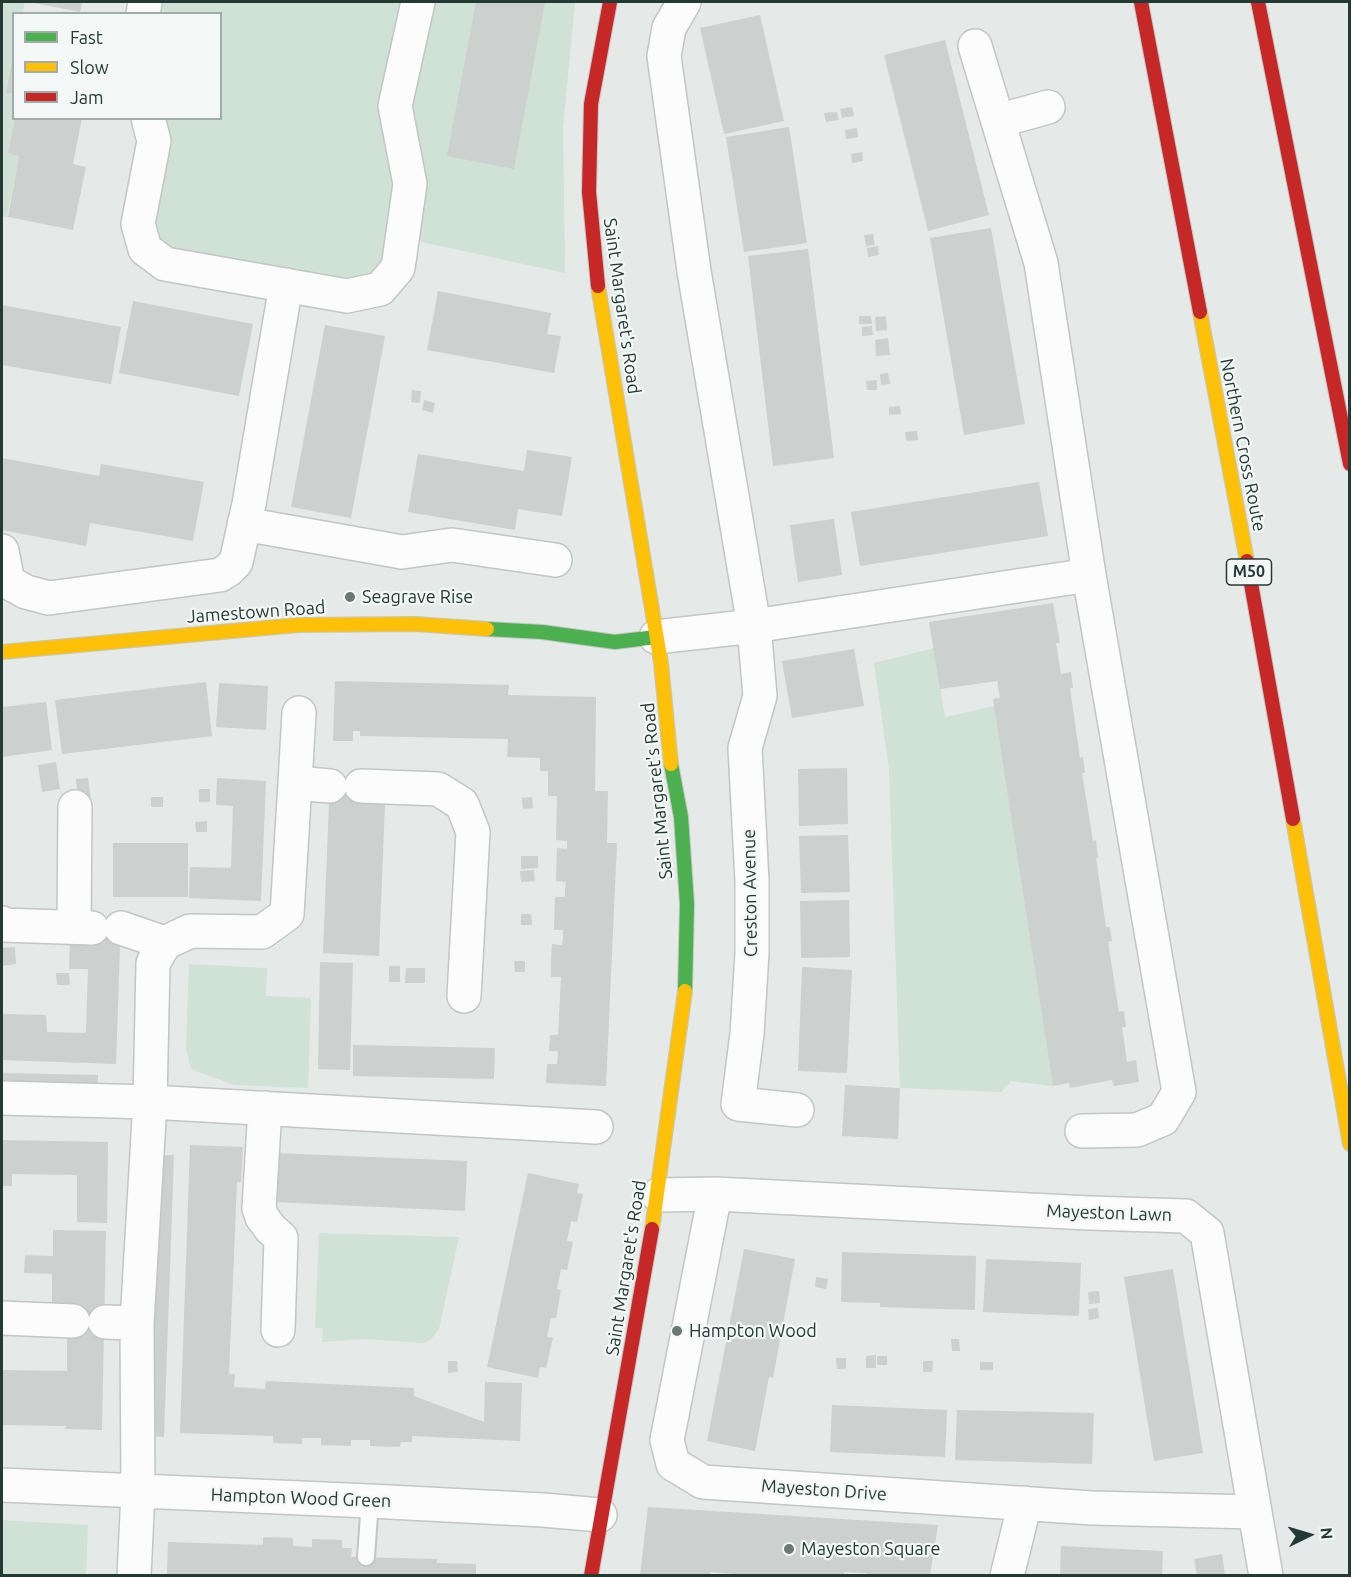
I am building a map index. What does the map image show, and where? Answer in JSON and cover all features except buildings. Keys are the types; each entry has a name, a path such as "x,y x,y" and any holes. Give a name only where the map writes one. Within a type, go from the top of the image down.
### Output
{"main road":[{"name":"Saint Margaret's Road","path":"591,1575 658,1195 662,1150 685,1003 687,903 681,817 670,757 656,637 598,284 589,192 591,104 610,2"},
{"name":"Northern Cross Route","path":"1141,2 1263,645 1350,1144"},
{"path":"1258,2 1350,464"},
{"name":"Jamestown Road","path":"2,652 298,625 415,624 542,632 615,642 656,637"}],"street":[{"path":"149,120 154,141 138,224 145,249 165,264 347,296 380,289 399,267 410,184 395,106 418,2"},
{"path":"684,2 669,28 664,56 694,272 754,626"},
{"path":"975,46 1041,263 1089,575 1179,1092 1163,1119 1137,1130 1082,1131"},
{"path":"998,122 1048,107"},
{"path":"2,551 8,582 26,592 49,598 220,575 228,570 236,562 244,524 286,285"},
{"path":"244,524 402,552 452,545 555,560"},
{"path":"656,637 754,626 1089,575"},
{"name":"Creston Avenue","path":"754,626 760,696 745,748 752,881 752,953 747,1034 738,1104 797,1110"},
{"path":"134,1575 138,1492 121,1323 150,1102 153,963 165,943 190,931 262,932 287,914 299,712"},
{"path":"295,783 438,789 462,804 473,832 464,996"},
{"path":"75,807 96,928"},
{"path":"2,923 2,926 96,928 165,943"},
{"path":"2,1098 150,1102 596,1127"},
{"path":"265,1108 260,1208 262,1217 281,1238 278,1330"},
{"name":"Mayeston Lawn","path":"658,1195 715,1194 1186,1216 1207,1233 1266,1575"},
{"name":"Mayeston Drive","path":"715,1194 667,1440 674,1464 704,1482 1092,1508 1256,1512"},
{"path":"2,1318 73,1321"},
{"name":"Hampton Wood Green","path":"2,1485 370,1501 600,1515"},
{"path":"1006,1575 1025,1503"}],"lane":[{"path":"366,1557 370,1501"}],"green space":[{"path":"2,2 25,2 22,12 12,12 12,62 6,93 12,94 12,120 15,120 8,153 19,156 7,217 2,216"},
{"path":"145,2 575,2 563,127 565,273 403,238 380,289 146,249 149,120 222,120 222,12 144,12"},
{"path":"934,648 945,717 995,706 1053,1086 1011,1081 1001,1092 900,1088 889,769 874,663"},
{"path":"189,964 267,968 266,996 311,998 308,1088 234,1085 191,1069 186,1049"},
{"path":"319,1233 459,1237 439,1329 431,1339 424,1343 366,1339 322,1342 323,1328 315,1328"},
{"path":"2,1520 88,1525 86,1575 2,1575"}],"traffic: fast":[{"path":"487,629 542,632 615,642 656,637"},
{"path":"671,764 681,817 687,904 685,991"}],"traffic: slow":[{"path":"598,286 661,663 671,764"},
{"path":"1200,312 1247,561"},
{"path":"2,652 298,625 415,624 487,629"},
{"path":"1293,819 1350,1144"},
{"path":"652,1229 685,991"}],"traffic: jam":[{"path":"598,286 589,192 591,104 610,2"},
{"path":"1141,2 1200,312"},
{"path":"1258,2 1350,464"},
{"path":"1247,561 1293,819"},
{"path":"591,1576 652,1229"}],"place":[{"name":"Seagrave Rise","path":"350,597"},
{"name":"Hampton Wood","path":"677,1331"},
{"name":"Mayeston Square","path":"789,1549"}]}
